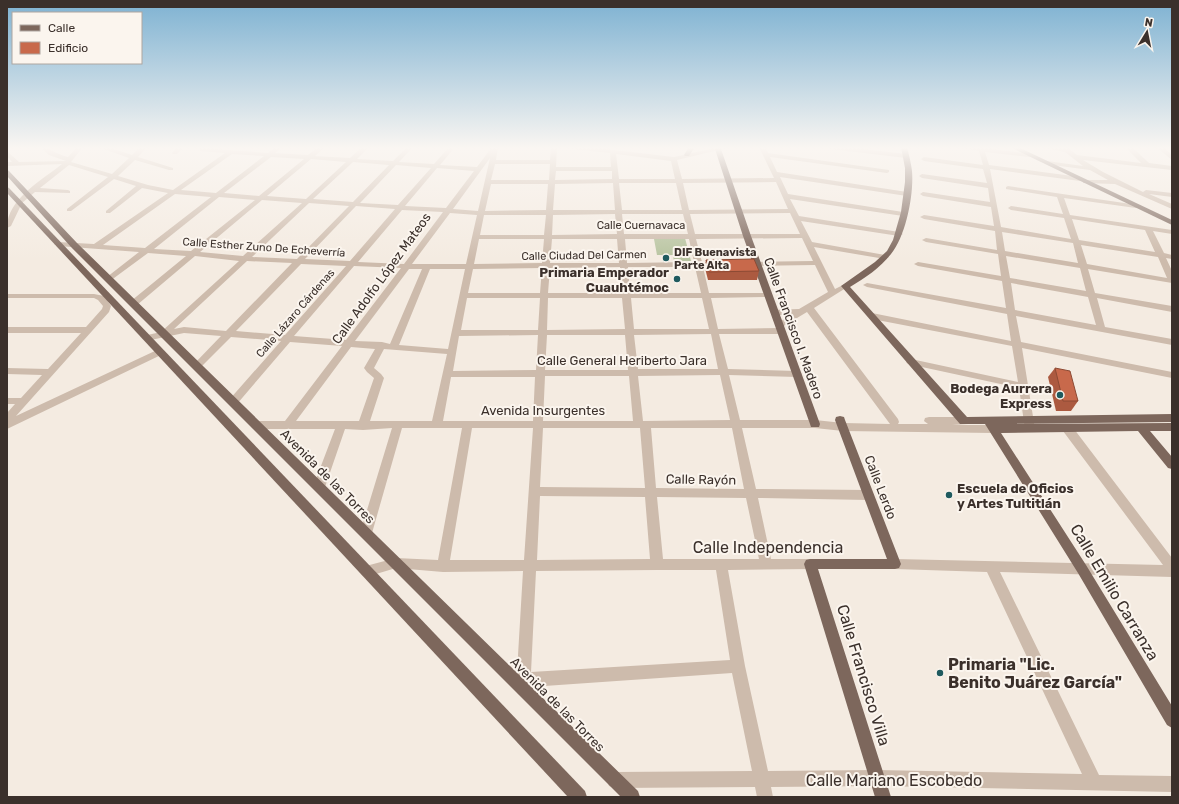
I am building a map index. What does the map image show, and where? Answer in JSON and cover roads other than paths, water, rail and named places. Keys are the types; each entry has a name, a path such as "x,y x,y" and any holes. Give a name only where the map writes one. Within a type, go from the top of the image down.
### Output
{"main road":[{"name":"Avenida de las Torres","path":"21,185 30,192 74,245 396,563 523,685 632,797"},
{"name":"Calle Francisco I. Madero","path":"730,185 738,211 815,424"},
{"path":"908,185 899,234 893,248 885,257 845,286 964,421"},
{"path":"1090,185 1172,223"},
{"path":"7,189 579,797"},
{"name":"Avenida Insurgentes","path":"964,421 990,425 1029,425 1172,418"},
{"name":"Calle Lerdo","path":"838,424 895,564"},
{"name":"Calle Emilio Carranza","path":"990,425 1082,569 1172,720"},
{"name":"Avenida Insurgentes","path":"1029,425 1067,428 1172,427"},
{"path":"1141,428 1172,465"},
{"name":"Calle Independencia","path":"810,564 895,564"},
{"name":"Calle Francisco Villa","path":"810,564 882,797"}],"street":[{"path":"7,226 19,202 39,185"},
{"path":"70,210 103,185"},
{"path":"136,185 154,190 174,192 482,213 793,211"},
{"path":"97,246 184,185"},
{"path":"110,279 230,185"},
{"path":"134,304 278,185"},
{"path":"165,334 326,185"},
{"path":"197,366 374,185"},
{"name":"Calle Lázaro Cárdenas","path":"233,402 421,185"},
{"name":"Calle Adolfo López Mateos","path":"288,425 466,185"},
{"path":"437,424 469,268 488,185"},
{"path":"552,185 544,296 523,685 738,666"},
{"path":"616,185 633,373 652,492 657,565"},
{"path":"680,185 736,424 766,564"},
{"path":"781,185 832,292"},
{"path":"835,185 907,194"},
{"path":"981,185 991,186 1029,425"},
{"path":"1123,185 1172,207"},
{"path":"108,212 140,186"},
{"path":"1008,188 1136,206"},
{"path":"1137,191 1172,195"},
{"path":"30,192 68,192"},
{"path":"923,194 994,205"},
{"path":"1060,195 1076,240 1101,328"},
{"path":"786,196 903,214"},
{"path":"1011,208 1172,232"},
{"path":"924,217 1172,256"},
{"path":"796,218 899,234"},
{"path":"1148,229 1172,280"},
{"name":"Calle Cuernavaca","path":"476,237 805,236"},
{"path":"926,240 1084,267 1172,280"},
{"name":"Calle Esther Zuno De Echeverría","path":"58,244 246,259 469,268"},
{"path":"809,244 885,257"},
{"path":"742,264 818,263"},
{"name":"Calle Ciudad Del Carmen","path":"469,268 727,264"},
{"path":"918,264 1172,309"},
{"path":"394,346 427,267"},
{"path":"867,285 1172,342"},
{"path":"456,333 713,331 780,328 832,292 845,286"},
{"path":"7,296 85,295 101,298 107,306 106,310 7,420"},
{"path":"463,296 768,295"},
{"path":"774,312 805,310"},
{"path":"805,310 894,422"},
{"path":"872,316 1172,375"},
{"path":"7,330 88,330"},
{"path":"146,338 184,330 382,345 452,352"},
{"path":"363,426 379,378 370,370 370,368 382,345"},
{"path":"7,425 160,352"},
{"path":"911,362 1023,386"},
{"path":"7,371 51,372"},
{"name":"Calle General Heriberto Jara","path":"447,374 723,372 797,374"},
{"path":"7,401 24,401"},
{"name":"Avenida Insurgentes","path":"838,424 964,421"},
{"path":"443,566 468,424"},
{"name":"Avenida Insurgentes","path":"256,425 990,425"},
{"path":"366,533 398,425"},
{"path":"319,487 341,426"},
{"path":"1067,428 1172,569"},
{"name":"Calle Rayón","path":"534,491 868,495"},
{"name":"Calle Independencia","path":"366,571 396,563 443,566 810,564"},
{"path":"721,564 738,666 765,797"},
{"name":"Calle Independencia","path":"895,564 1082,569 1172,569"},
{"path":"991,566 1094,782"},
{"name":"Calle Mariano Escobedo","path":"615,780 877,778 1172,784"}],"place":[{"name":"DIF Buenavista Parte Alta","path":"666,258"},
{"name":"Primaria Emperador Cuauhtémoc","path":"677,279"},
{"name":"Bodega Aurrera Express","path":"1060,395"},
{"name":"Escuela de Oficios y Artes Tultitlán","path":"949,495"},
{"name":"Primaria \"Lic. Benito Juárez García\"","path":"940,673"}]}
